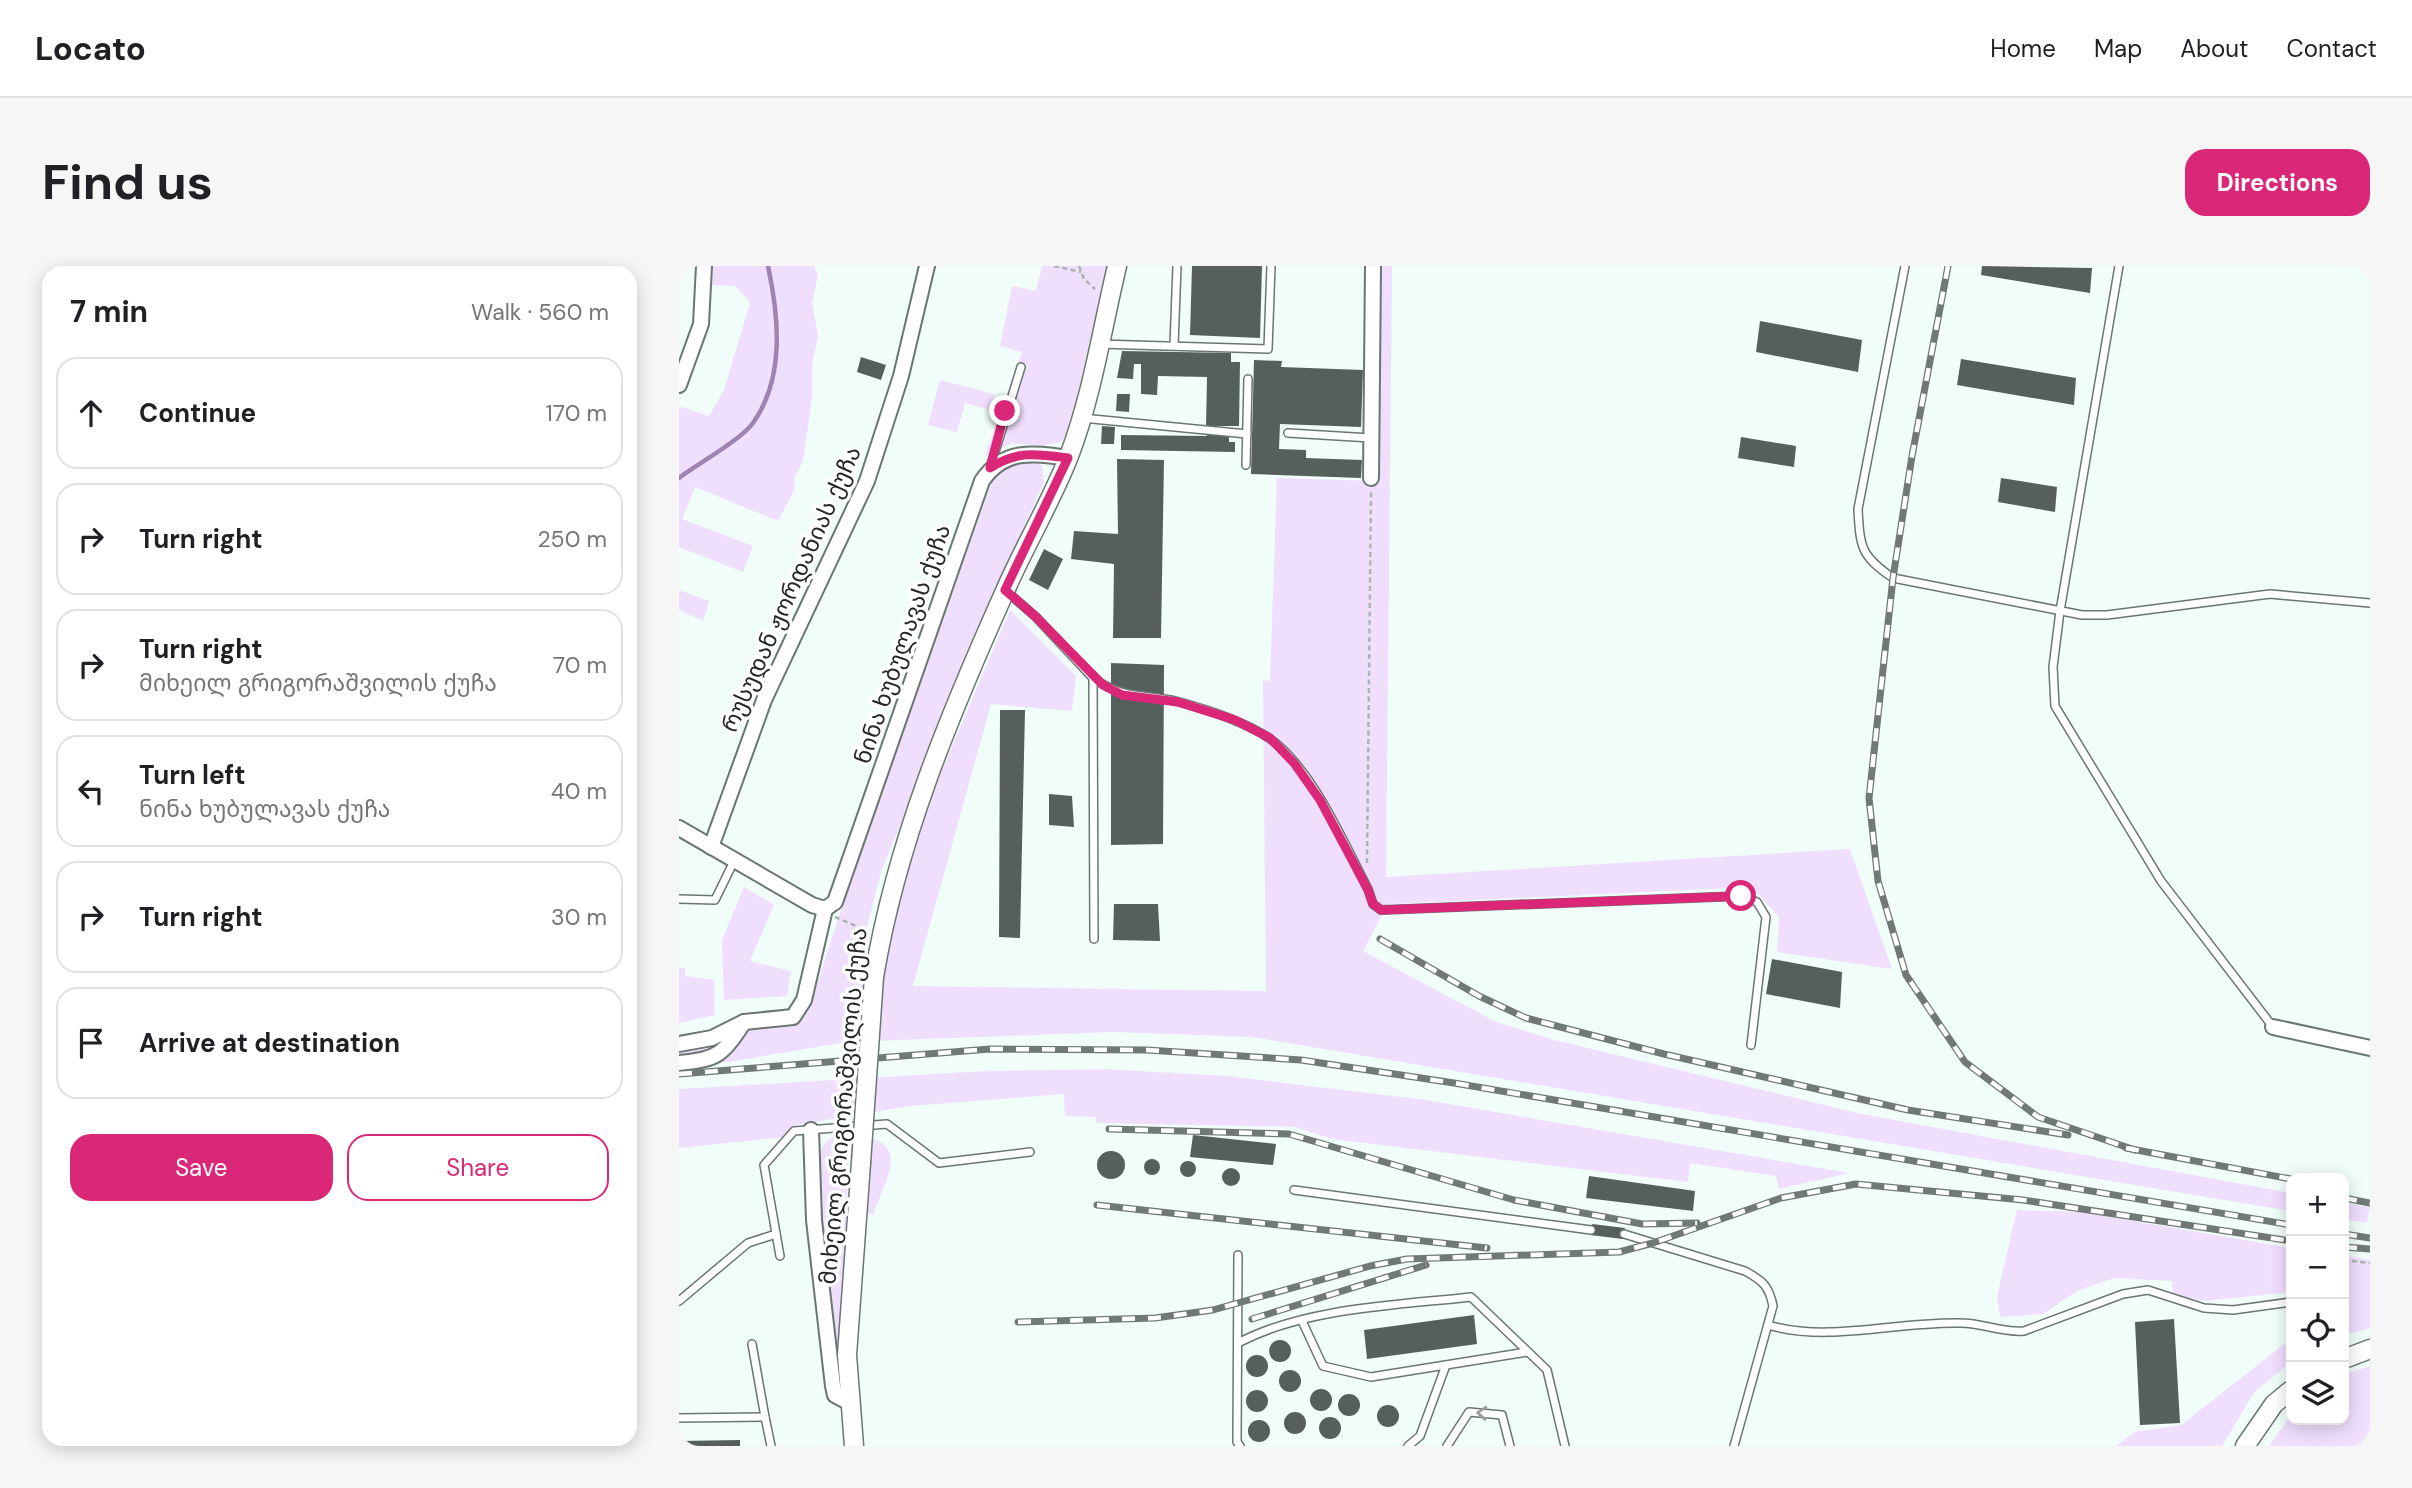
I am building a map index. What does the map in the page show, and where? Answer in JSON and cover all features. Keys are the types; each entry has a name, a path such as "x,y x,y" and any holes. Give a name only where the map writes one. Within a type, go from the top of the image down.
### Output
{"street":[{"path":"679,385 701,324 704,266"},
{"name":"რუსუდან ჟორდანიას ქუჩა","path":"711,847 764,700 867,481 901,376 927,266"},
{"name":"მიხეილ გრიგორაშვილის ქუჩა","path":"854,1446 846,1355 874,976 881,936 898,864 1005,590 1068,458 1081,417 1117,266"},
{"path":"1371,478 1373,266"},
{"path":"990,468 1004,459 1029,452 1068,458"},
{"name":"ნინა ხუბულავას ქუჩა","path":"679,1044 712,1038 744,1022 793,1017 804,1000 825,911 835,902 843,883 982,481 990,468"},
{"path":"679,828 825,911"},
{"path":"679,1063 710,1060 723,1053 744,1022"},
{"path":"2273,1027 2370,1048"},
{"path":"811,1130 814,1220 832,1387 835,1395 850,1403"},
{"path":"2349,1357 2370,1349"},
{"path":"2245,1446 2274,1405 2286,1394"}],"lane":[{"path":"1174,345 1177,266"},
{"path":"1099,344 1268,349 1271,266"},
{"path":"1905,266 1858,509 1859,536 1870,562 1893,578 2060,611 2107,615 2270,594 2370,603"},
{"path":"2119,266 2060,611 2053,667 2055,706 2161,881 2273,1027"},
{"path":"990,468 1021,367"},
{"path":"1246,465 1248,379"},
{"path":"1081,417 1247,434"},
{"path":"1288,433 1371,438"},
{"path":"1005,590 1036,617 1093,678 1122,695 1178,702 1235,720 1270,738 1294,763 1320,800 1373,904 1381,910 1676,896 1741,896 1757,902 1766,916 1765,942 1751,1045"},
{"path":"1093,678 1094,939"},
{"path":"679,899 715,900 734,860"},
{"path":"780,1256 764,1165 794,1131 887,1124 939,1163 1030,1152"},
{"path":"1294,1190 1591,1230"},
{"path":"679,1301 748,1242 776,1234"},
{"path":"1624,1234 1745,1272 1763,1281 1769,1290 1773,1306 1734,1446"},
{"path":"1238,1255 1235,1304 1240,1342 1237,1442 1240,1446"},
{"path":"1768,1325 1799,1333 1965,1322 2009,1333 2024,1331 2123,1294 2148,1290 2204,1308 2233,1310 2286,1303"},
{"path":"1240,1342 1264,1329 1302,1321 1471,1297 1547,1370 1565,1446"},
{"path":"1302,1321 1324,1366 1371,1377 1527,1352"},
{"path":"752,1344 771,1446"},
{"path":"1408,1446 1420,1436 1445,1365"},
{"path":"1447,1446 1469,1412 1502,1415 1510,1446"},
{"path":"679,1418 765,1417"}],"path":[{"path":"1054,266 1081,272"},
{"path":"1079,266 1084,279 1108,302"},
{"path":"1368,890 1371,478"},
{"path":"825,911 881,936"},
{"path":"2349,1262 2370,1264"}],"shaded area":[{"path":"709,266 814,266 818,276 812,303 818,335 812,366 812,398 803,461 794,479 795,488 778,521 695,487 682,519 753,546 743,572 679,547 679,406 709,416 724,390 750,303 736,286 709,285"},
{"path":"1042,266 1108,266 1069,429 1061,442 1041,446 1012,443 985,456 1022,352 1000,346 1012,286 1036,291"},
{"path":"1379,266 1392,266 1386,877 1850,849 1892,969 1777,952 1779,917 1752,887 1388,904 1363,951 1496,1022 1558,1041 1862,1114 2286,1192 2286,1210 1252,1037 1114,1032 847,1042 716,1064 749,1030 799,1020 809,1008 862,845 993,479 1009,464 1022,459 1042,465 1044,482 1010,557 881,872 865,935 863,983 881,983 902,864 1010,610 1076,676 1072,711 991,704 913,986 1266,991 1263,680 1270,681 1277,478 1378,481"},
{"path":"940,380 994,394 990,410 965,403 957,432 928,425"},
{"path":"679,590 709,601 703,621 679,610"},
{"path":"744,887 774,905 750,961 791,971 787,996 724,1000 722,940"},
{"path":"679,967 685,968 685,976 714,980 715,1015 679,1023"},
{"path":"730,1034 709,1054 679,1058 679,1050"},
{"path":"1104,1069 1227,1076 1426,1100 1849,1173 1779,1189 1776,1176 1690,1163 1688,1182 1332,1139 1295,1127 1096,1123 1096,1117 1065,1116 1064,1094 911,1106 795,1125 796,1136 679,1148 679,1089 987,1071"},
{"path":"848,1134 868,1137 881,1143 889,1150 891,1160 873,1214 867,1213 870,1160 849,1158 839,1381 818,1219 816,1179 820,1154 826,1142"},
{"path":"2349,1204 2370,1207 2367,1223 2349,1220"},
{"path":"2017,1210 2081,1212 2286,1247 2286,1293 2204,1301 2173,1295 2172,1281 2114,1278 2077,1291 2043,1314 2000,1317 1997,1296"},
{"path":"2349,1257 2370,1260 2370,1328 2349,1334"},
{"path":"2286,1343 2286,1366 2255,1391 2222,1446 2116,1446 2135,1432 2181,1425"},
{"path":"2370,1366 2370,1446 2269,1446 2286,1422 2286,1425 2349,1425 2349,1373"}],"building":[{"path":"1192,266 1262,266 1260,338 1190,335"},
{"path":"1982,266 2092,268 2090,293 1981,275"},
{"path":"1760,321 1862,340 1858,372 1756,352"},
{"path":"1122,351 1231,353 1231,362 1240,362 1239,426 1206,426 1207,377 1158,376 1157,395 1141,394 1141,364 1134,364 1133,379 1117,378"},
{"path":"861,357 886,365 881,380 857,372"},
{"path":"1961,359 2076,378 2074,405 1957,385"},
{"path":"1254,360 1282,361 1281,367 1363,370 1361,427 1280,424 1279,449 1306,450 1306,458 1362,460 1361,478 1251,474"},
{"path":"1117,394 1130,394 1129,412 1116,411"},
{"path":"1102,426 1115,427 1114,444 1101,444"},
{"path":"1229,434 1229,442 1235,442 1235,452 1121,450 1121,435"},
{"path":"1741,437 1796,446 1794,467 1738,458"},
{"path":"1117,459 1164,460 1161,638 1113,638 1114,564 1071,559 1074,531 1118,534"},
{"path":"2001,478 2057,487 2055,512 1998,502"},
{"path":"1044,549 1063,559 1048,590 1029,580"},
{"path":"1111,663 1164,665 1163,844 1111,845"},
{"path":"1000,710 1025,710 1020,938 999,937"},
{"path":"1049,794 1072,796 1074,827 1049,825"},
{"path":"1114,904 1158,904 1160,941 1113,940"},
{"path":"1772,959 1842,972 1840,1008 1766,994"},
{"path":"1193,1135 1276,1144 1273,1165 1190,1157"},
{"path":"1111,1151 1121,1155 1125,1165 1121,1175 1111,1179 1101,1175 1097,1165 1101,1155"},
{"path":"1149,1159 1155,1159 1160,1167 1158,1173 1149,1175 1144,1170 1144,1164"},
{"path":"1185,1161 1191,1161 1196,1169 1194,1175 1185,1177 1180,1172 1180,1166"},
{"path":"1231,1168 1237,1171 1240,1177 1237,1183 1231,1186 1225,1183 1222,1177 1225,1171"},
{"path":"1589,1176 1695,1191 1693,1211 1586,1198"},
{"path":"1592,1224 1625,1228 1623,1239 1590,1235"},
{"path":"1474,1315 1477,1344 1367,1359 1364,1330"},
{"path":"2174,1319 2180,1423 2140,1425 2135,1322"},
{"path":"1280,1340 1288,1343 1291,1351 1288,1359 1280,1362 1272,1359 1269,1351 1272,1343"},
{"path":"1257,1355 1265,1358 1268,1366 1265,1374 1257,1377 1249,1374 1246,1366 1249,1358"},
{"path":"1290,1370 1298,1373 1301,1381 1298,1389 1290,1392 1282,1389 1279,1381 1282,1373"},
{"path":"1321,1389 1329,1392 1332,1400 1329,1408 1321,1411 1313,1408 1310,1400 1313,1392"},
{"path":"1257,1390 1265,1393 1268,1401 1265,1409 1257,1412 1249,1409 1246,1401 1249,1393"},
{"path":"1349,1394 1357,1397 1360,1405 1357,1413 1349,1416 1341,1413 1338,1405 1341,1397"},
{"path":"1388,1405 1396,1408 1399,1416 1396,1424 1388,1427 1380,1424 1377,1416 1380,1408"},
{"path":"1295,1412 1303,1415 1306,1423 1303,1431 1295,1434 1287,1431 1284,1423 1287,1415"},
{"path":"1330,1417 1338,1420 1341,1428 1338,1436 1330,1439 1322,1436 1319,1428 1322,1420"},
{"path":"1259,1420 1267,1423 1270,1431 1267,1439 1259,1442 1251,1439 1248,1431 1251,1423"},
{"path":"740,1440 740,1446 679,1446 679,1441"}],"waterway":[{"path":"679,478 739,437 753,423 763,405 775,367 777,347 775,306 768,266"}],"railway":[{"path":"1948,266 1912,456 1893,578 1869,798 1878,881 1906,975 1965,1062 2038,1117 2135,1150"},
{"path":"1380,939 1479,996 1526,1018 1664,1054 1908,1110 2068,1135"},
{"path":"679,1074 990,1049 1147,1050 1301,1060 1454,1083 2286,1224"},
{"path":"1109,1129 1289,1134 1514,1200 1642,1224 1697,1223"},
{"path":"2126,1148 2286,1178"},
{"path":"1018,1322 1155,1318 1213,1310 1370,1266 1407,1259 1619,1252 1653,1243 1781,1198 1856,1184 2023,1200 2286,1240"},
{"path":"2349,1199 2370,1203"},
{"path":"1097,1205 1487,1248"},
{"path":"2349,1235 2370,1238"},
{"path":"2349,1247 2370,1249"},
{"path":"1252,1319 1426,1265"}],"route":[{"path":"1005,411 990,468 1004,459 1029,452 1068,458 1005,590 1036,617 1093,678 1103,685 1122,695 1178,702 1235,720 1270,738 1294,763 1320,800 1373,904 1381,910 1676,896 1741,896"}]}
